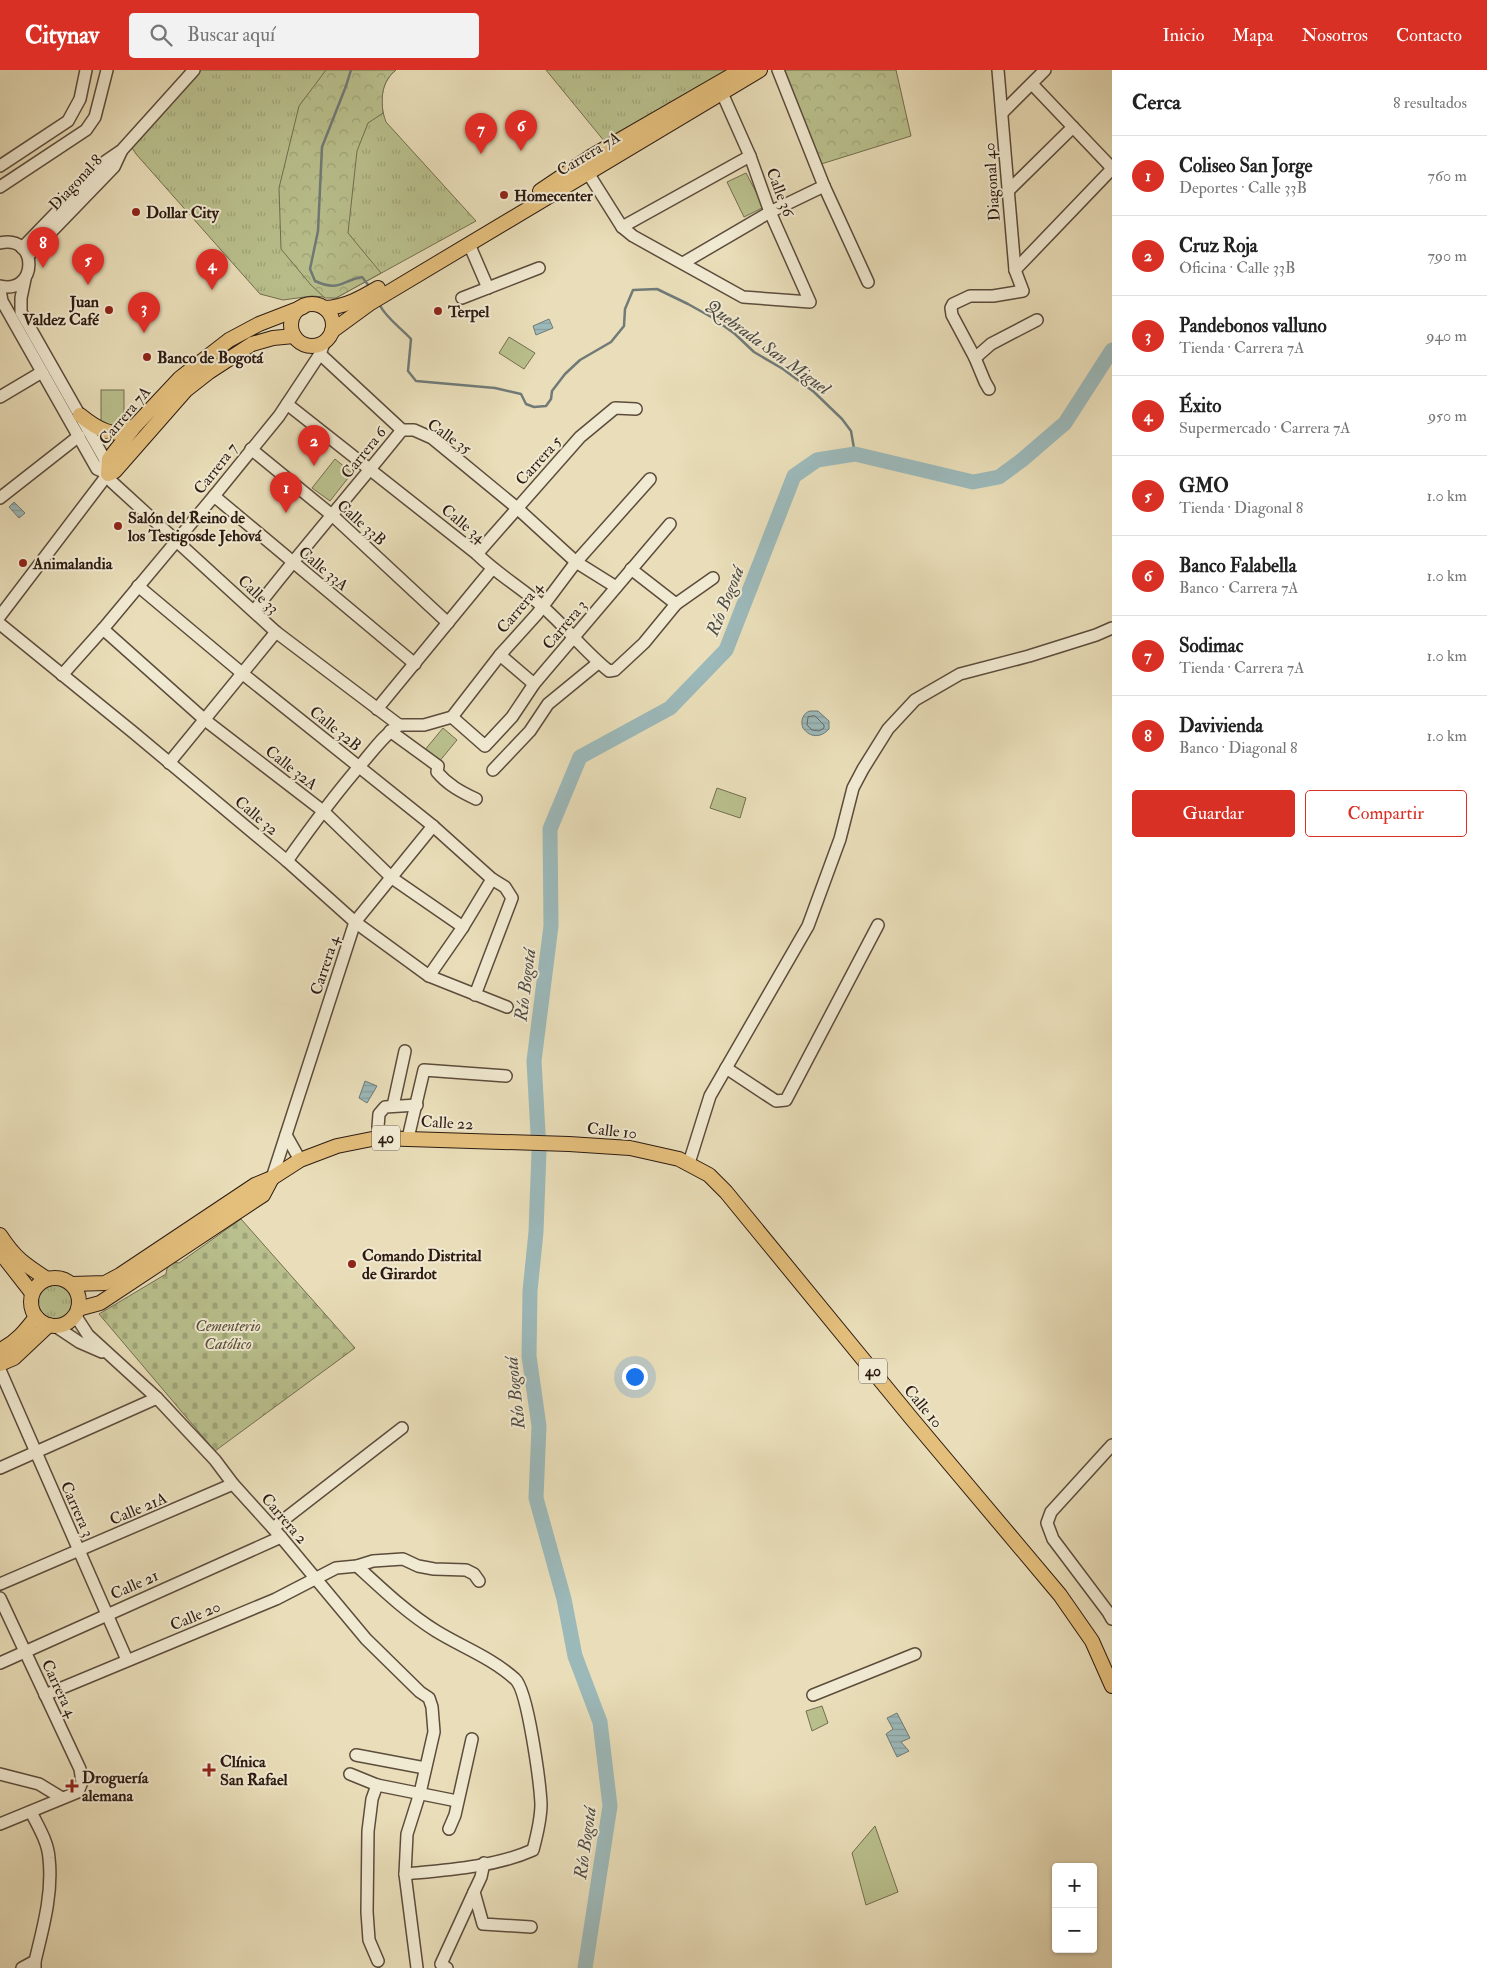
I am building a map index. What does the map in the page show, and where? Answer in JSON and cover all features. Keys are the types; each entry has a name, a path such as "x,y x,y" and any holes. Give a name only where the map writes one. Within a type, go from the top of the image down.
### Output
{"main road":[{"name":"Carrera 7A","path":"332,331 367,300 547,187 592,156 741,70"},
{"name":"Carrera 7A","path":"385,289 469,244 760,70"},
{"name":"Carrera 7A","path":"325,308 336,308 367,300"},
{"path":"316,305 325,308 333,321 332,331 322,349 308,346 297,340 291,327 293,316 303,306 316,305"},
{"name":"Carrera 7A","path":"108,474 110,459 138,423 180,378 228,340 259,324 303,306"},
{"name":"Carrera 7A","path":"108,474 115,471 186,390 209,372 252,344 273,338 294,336"},
{"path":"80,415 100,429 113,433 125,433 138,423"},
{"name":"Calle 22","path":"72,1284 105,1283 120,1276 255,1185 272,1178 300,1160 356,1141 376,1138 408,1138 571,1144"},
{"name":"Calle 10","path":"571,1144 630,1148 679,1159 709,1175 726,1192 912,1419 1060,1595 1092,1641 1112,1686"},
{"name":"Calle 22","path":"77,1312 100,1303 263,1196 272,1178"},
{"path":"0,1235 10,1252 47,1279 35,1287 30,1302 36,1317 52,1326"},
{"path":"0,1252 32,1293"},
{"name":"40","path":"47,1279 60,1278 72,1284"},
{"path":"72,1284 78,1296 77,1312"},
{"name":"40","path":"0,1364 14,1358 52,1326 66,1323 77,1312"},
{"path":"0,1350 24,1333 36,1317"}],"street":[{"path":"0,166 68,121 80,99 86,70"},
{"path":"0,187 86,130 95,117 107,70"},
{"name":"Diagonal 8","path":"25,252 114,167 122,150 194,70"},
{"path":"778,70 824,186 868,282"},
{"name":"Diagonal 40","path":"976,358 952,315 951,308 953,304 970,296 993,296 1023,290 1015,270 998,70"},
{"path":"1002,113 1045,70"},
{"path":"1015,270 1109,172 1110,167 1032,84"},
{"name":"Calle 36","path":"683,262 743,297 810,302 770,212 750,156 722,93"},
{"path":"1008,191 1073,127"},
{"path":"622,227 750,156"},
{"path":"588,173 622,227 633,236 683,262 770,212 824,186"},
{"path":"1,241 17,244 25,252"},
{"path":"469,244 488,288"},
{"name":"Calle 33","path":"25,252 29,269 25,278 20,305 21,312 104,458 112,482 276,632 377,709 394,728 438,766 437,772 448,784 476,799"},
{"path":"462,298 539,268"},
{"path":"0,288 18,285 25,278"},
{"name":"Calle 33","path":"0,288 2,301 97,469 108,474"},
{"path":"989,389 984,382 976,358 991,344 1037,320"},
{"name":"Carrera 7","path":"62,674 103,629 214,496 287,404 322,349"},
{"name":"Calle 35","path":"322,349 402,430 414,430 426,434 517,508 576,562 616,587"},
{"path":"0,397 42,372"},
{"name":"Calle 34","path":"287,404 477,554 492,569 542,606 598,663 609,671 615,670 644,643 676,604"},
{"name":"Carrera 5","path":"477,554 580,438 615,408 636,409"},
{"name":"Carrera 6","path":"254,611 291,562 333,516 402,430"},
{"path":"0,498 79,436"},
{"name":"Calle 33B","path":"250,449 333,516 448,622"},
{"name":"Carrera 7A","path":"0,616 108,474"},
{"name":"Carrera 4","path":"452,717 576,562 650,479"},
{"name":"Calle 33A","path":"214,496 415,664"},
{"name":"Carrera 3","path":"452,717 485,746 512,717 534,684 670,524"},
{"path":"377,709 492,569"},
{"path":"631,569 676,604 713,578"},
{"name":"Calle 32B","path":"138,586 242,674 433,826 492,879 504,887 512,898 475,995"},
{"name":"Calle 32","path":"0,624 287,862 355,922 429,976 507,1007"},
{"path":"689,1163 710,1096 808,926 840,839 853,788 876,747 900,715 915,700 960,674 1029,656 1096,635 1112,628"},
{"name":"Calle 32A","path":"103,629 205,720 322,811 392,878 462,927"},
{"path":"169,763 276,632"},
{"path":"500,655 534,684"},
{"path":"493,770 530,731 548,704 598,663"},
{"path":"287,862 322,811 358,767 394,728 424,725 452,717"},
{"name":"Carrera 4","path":"272,1178 355,922 433,826"},
{"path":"429,976 492,879"},
{"path":"726,1068 776,1101 786,1100 878,925"},
{"path":"393,1106 405,1051"},
{"path":"408,1138 424,1070 506,1076"},
{"path":"378,1127 378,1114 385,1107 417,1105"},
{"path":"286,1135 300,1160"},
{"name":"Carrera 2","path":"77,1312 88,1335 157,1398 215,1460 233,1484 366,1639 428,1698 432,1707 434,1732 425,1768"},
{"name":"Carrera 2","path":"52,1326 79,1342 108,1355"},
{"name":"Carrera 3","path":"0,1370 127,1660"},
{"path":"0,1468 157,1398"},
{"name":"Calle 21","path":"0,1663 277,1533 402,1428"},
{"path":"1112,1445 1051,1512 1047,1523 1054,1540 1112,1619"},
{"name":"Calle 21A","path":"0,1584 233,1484"},
{"name":"Calle 20","path":"45,1695 276,1598 336,1568 356,1566 373,1561 403,1559 418,1566 434,1569 466,1570 474,1574 479,1581"},
{"path":"356,1566 396,1601 436,1631 477,1653 516,1680 525,1697 532,1741 538,1762 541,1807 533,1850 519,1856 484,1863 446,1870 406,1874"},
{"name":"Carrera 4","path":"0,1598 80,1769 82,1782 78,1792 62,1798"},
{"path":"813,1695 915,1654"},
{"path":"449,1829 455,1815 472,1739"},
{"path":"356,1755 425,1768 407,1834 406,1874 417,1968"},
{"path":"0,1774 39,1784 62,1798"},
{"path":"350,1774 377,1785 420,1792 457,1801"},
{"path":"377,1785 372,1799 368,1831 367,1912 369,1940 378,1960"},
{"path":"0,1824 62,1798"},
{"path":"22,1968 35,1965 48,1908 50,1858 41,1832 31,1812"},
{"path":"446,1968 441,1964 481,1877 484,1863"},
{"path":"474,1892 484,1924 532,1927"}],"green space":[{"path":"193,70 396,70 387,81 382,94 382,108 386,122 476,221 336,298 312,296 283,300 260,294 136,154 127,140"},
{"path":"326,70 396,70 385,84 382,101 383,113 368,123 357,151 348,233 381,273 336,298 325,298 311,285 281,249 279,188 299,106"},
{"path":"546,70 731,70 605,142"},
{"path":"783,70 896,70 911,136 818,165"},
{"path":"746,173 764,207 744,217 727,182"},
{"path":"509,337 535,353 524,369 499,353"},
{"path":"101,390 124,390 124,426 101,426"},
{"path":"335,459 352,473 330,501 312,488"},
{"path":"443,728 457,740 438,763 424,751"},
{"path":"717,788 746,798 740,818 710,808"},
{"name":"Cementerio Católico","path":"241,1219 355,1348 215,1451 99,1314 166,1274 171,1263 179,1263"},
{"path":"55,1283 69,1288 74,1302 69,1316 55,1321 41,1316 36,1302 41,1288"},
{"path":"822,1706 828,1723 812,1731 806,1711"},
{"path":"875,1826 898,1892 866,1905 852,1853"}],"water":[{"path":"549,319 553,328 536,335 533,326"},
{"path":"14,502 25,513 19,518 9,507"},
{"path":"810,711 818,711 829,721 829,729 823,734 812,735 803,728 803,718"},
{"path":"365,1081 377,1086 367,1103 359,1098"},
{"path":"897,1713 910,1738 901,1742 909,1751 897,1757 886,1734 893,1729 887,1718"}],"waterway":[{"name":"Quebrada San Miguel","path":"351,70 322,147 318,231 310,269 315,281 323,284 335,286 362,277 369,286"},
{"name":"Quebrada San Miguel","path":"379,304 390,319 411,339 408,371 416,381 495,388 521,394 526,404 534,407 546,406 551,399 552,391 565,374 580,360 611,342 624,326 625,309 633,290 657,289 713,318 735,334 754,352 783,369 814,392 842,419 851,431 855,454"},
{"name":"Río Bogotá","path":"585,1968 610,1806 600,1722 575,1656 564,1599 536,1498 539,1426 529,1356 530,1291 536,1232 539,1151 534,1061 551,926 550,829 580,757 670,708 726,650 794,476 817,460 855,454 973,482 999,477 1065,423 1112,350"}],"place":[{"name":"Banco Falabella","path":"521,151"},
{"name":"Sodimac","path":"481,154"},
{"name":"Homecenter","path":"504,195"},
{"name":"Dollar City","path":"136,212"},
{"name":"Davivienda","path":"43,268"},
{"name":"GMO","path":"88,285"},
{"name":"Éxito","path":"212,290"},
{"name":"Juan Valdez Café","path":"109,310"},
{"name":"Terpel","path":"438,311"},
{"name":"Pandebonos valluno","path":"144,333"},
{"name":"Banco de Bogotá","path":"147,357"},
{"name":"Cruz Roja","path":"314,466"},
{"name":"Coliseo San Jorge","path":"286,513"},
{"name":"Salón del Reino de los Testigosde Jehová","path":"118,526"},
{"name":"Animalandia","path":"23,563"},
{"name":"Comando Distrital de Girardot","path":"352,1264"},
{"name":"Clínica San Rafael","path":"209,1770"},
{"name":"Droguería alemana","path":"72,1786"}]}
